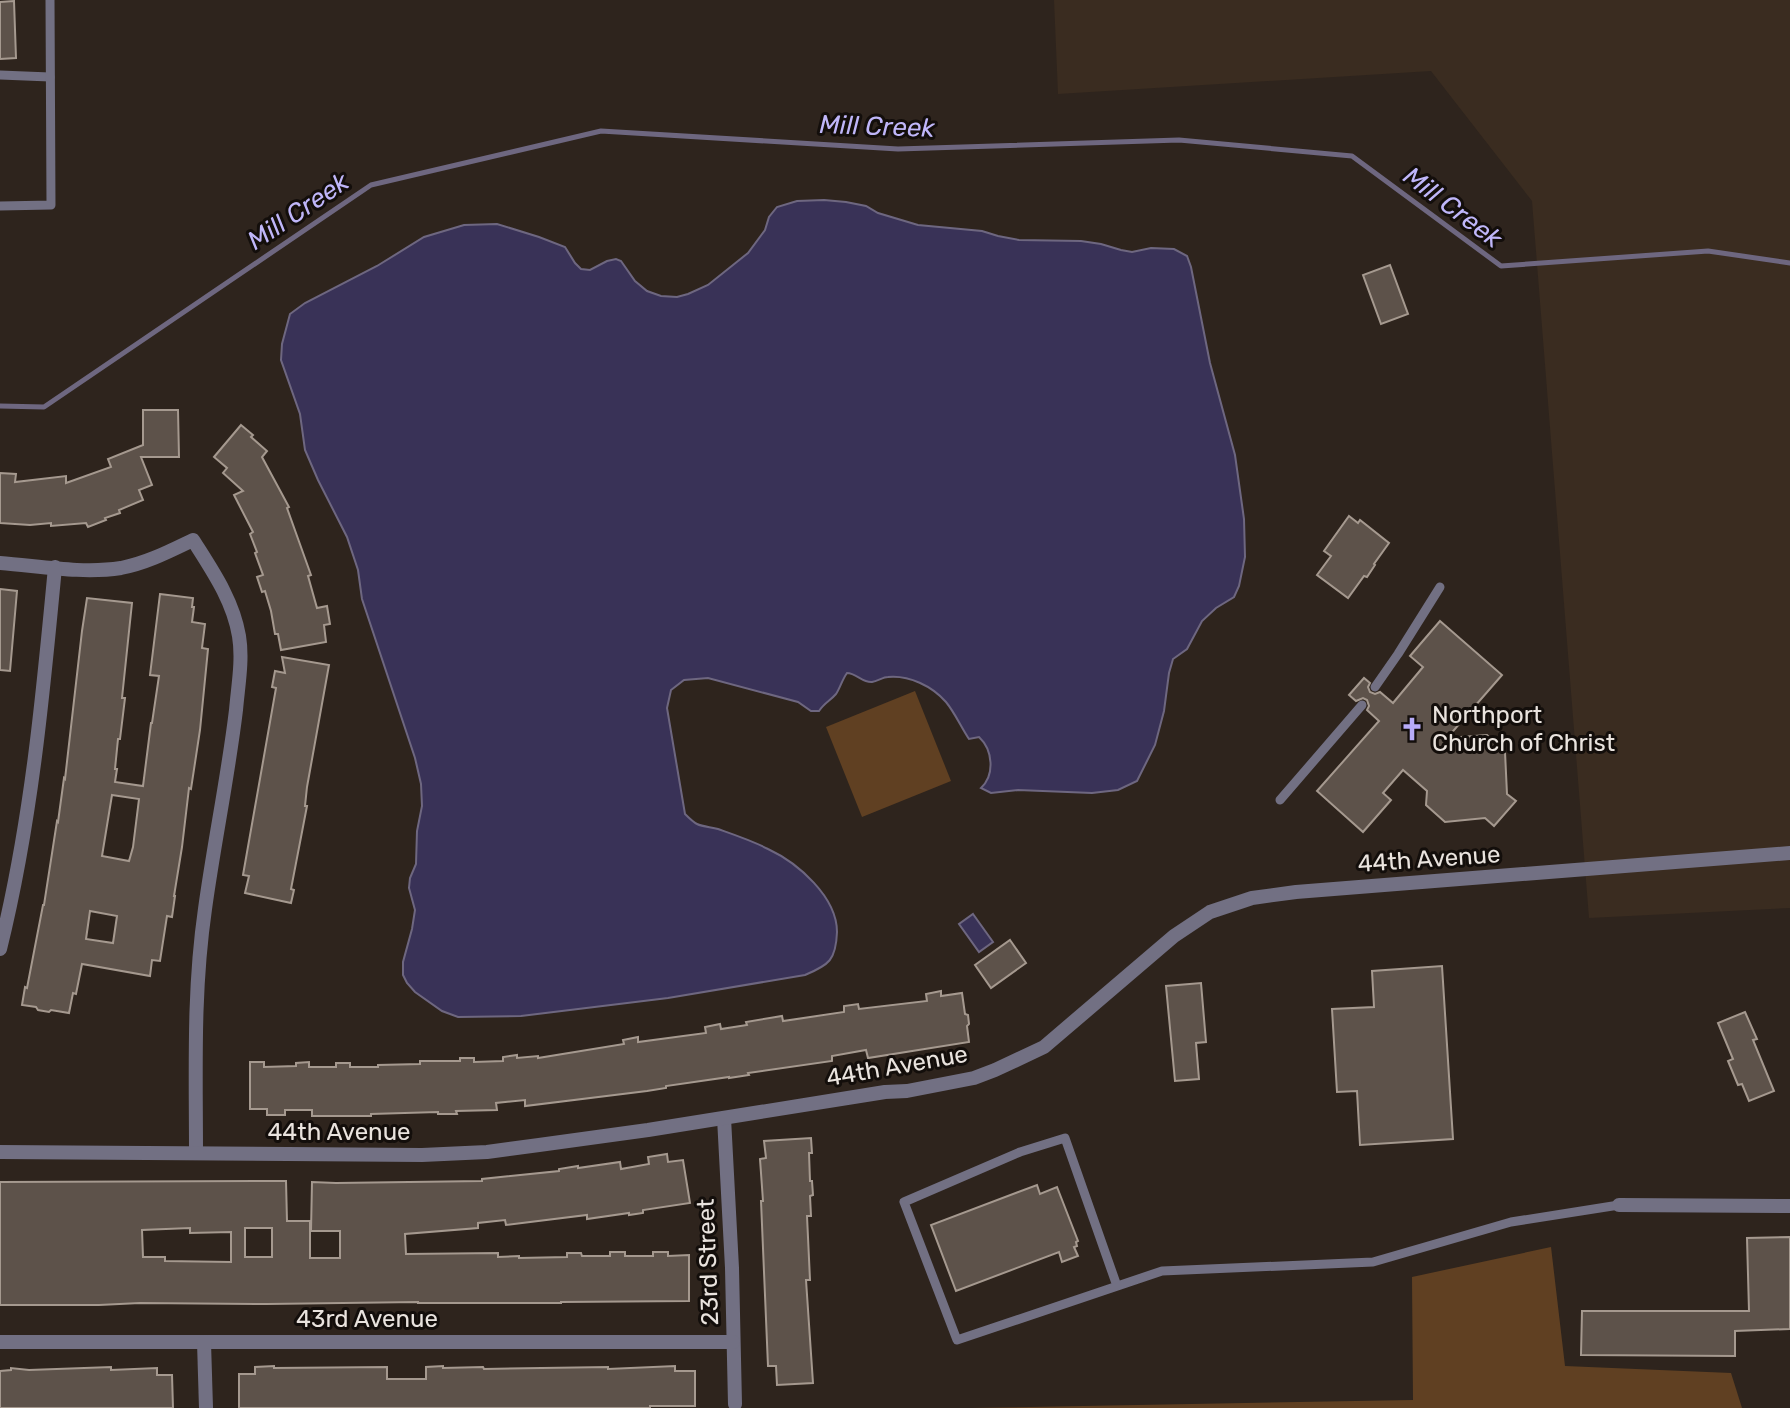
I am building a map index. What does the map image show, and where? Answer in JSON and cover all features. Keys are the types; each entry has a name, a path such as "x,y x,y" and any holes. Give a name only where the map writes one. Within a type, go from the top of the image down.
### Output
{"street":[{"path":"0,563 97,570 123,567 151,559 193,540 220,584 232,611 239,637 240,671 198,959 195,1013 196,1153"},
{"path":"0,949 16,875 32,778 55,567"},
{"name":"44th Avenue","path":"0,1152 422,1155 487,1152 952,1083 995,1070 1044,1047 1174,936 1210,912 1252,898 1296,892 1790,853"},
{"name":"23rd Street","path":"724,1118 732,1268 735,1404"},
{"path":"1619,1205 1790,1206"},
{"name":"43rd Avenue","path":"0,1342 733,1342"},
{"path":"204,1342 206,1408"}],"lane":[{"path":"0,206 51,205 50,0"},
{"path":"0,75 50,77"},
{"path":"1375,687 1440,587"},
{"path":"1280,800 1362,705"},
{"path":"1117,1286 1065,1138 1020,1152 904,1202 957,1340 1162,1271 1373,1262 1511,1222 1619,1205"}],"shaded area":[{"path":"1054,0 1790,0 1790,908 1589,918 1532,201 1431,71 1058,94"},
{"path":"824,200 866,206 878,213 918,225 982,231 1019,240 1081,241 1132,252 1151,248 1174,249 1187,256 1210,363 1235,455 1244,519 1245,557 1234,597 1202,621 1187,649 1173,659 1155,745 1137,781 1118,790 1092,793 1018,790 991,793 981,788 986,783 990,770 989,755 984,742 979,737 969,739 946,702 927,687 912,680 888,677 869,682 847,673 836,694 819,711 811,711 798,702 708,678 684,680 671,690 667,708 685,814 697,824 744,838 780,855 814,883 830,906 835,919 836,941 830,960 805,975 668,998 521,1016 458,1017 442,1011 415,992 403,975 403,962 415,910 409,888 416,864 417,831 422,806 421,784 415,758 362,599 358,570 347,537 305,450 300,414 281,360 290,314 424,237 464,225 497,224 539,237 565,247 581,269 590,270 616,259 621,261 635,281 647,291 661,296 677,297 708,285 748,253 765,230 769,217 777,207 797,201"},
{"path":"915,691 951,781 862,817 826,727"},
{"path":"973,914 993,942 979,952 959,924"},
{"path":"1551,1247 1565,1366 1731,1373 1742,1408 971,1408 1413,1400 1412,1277"}],"building":[{"path":"14,1 16,58 0,59 0,2"},
{"path":"1390,265 1408,314 1381,324 1363,275"},
{"path":"143,410 178,410 179,457 141,457 152,485 139,490 143,500 88,527 86,523 51,526 51,523 0,523 0,473 16,474 15,482 66,476 66,483 111,467 108,459 143,445"},
{"path":"241,425 267,451 262,457 289,507 287,508 311,575 308,576 317,608 327,606 330,624 324,625 326,642 281,650 265,591 262,592 257,577 263,575 250,534 253,532 234,495 243,491 223,473 227,468 214,457"},
{"path":"1349,516 1358,523 1360,520 1389,543 1367,577 1364,576 1348,598 1317,575 1331,556 1324,551"},
{"path":"0,589 17,591 10,671 0,670"},
{"path":"160,594 193,598 192,622 205,624 202,648 208,649 200,730 191,789 189,788 172,917 167,916 160,961 152,960 150,976 82,964 69,1013 49,1012 22,1005 44,905 65,779 87,598 132,603 115,782 143,786 159,676 150,675","holes":["112,795 139,799 129,861 102,856","90,911 117,916 113,943 86,939"]},
{"name":"Northport Church of Christ","path":"1440,621 1502,675 1447,738 1487,735 1505,752 1507,794 1516,801 1494,826 1485,818 1445,822 1426,805 1427,791 1403,770 1383,793 1391,800 1363,832 1317,791 1379,721 1367,710 1367,700 1363,698 1356,701 1349,695 1364,678 1370,683 1370,692 1380,692 1393,703 1423,667 1410,656"},
{"path":"282,657 329,665 307,787 307,806 291,889 294,890 291,903 245,893 249,876 243,875 276,688 272,687 275,671 285,673"},
{"path":"1010,940 1026,963 991,988 975,965"},
{"path":"1442,966 1453,1139 1360,1145 1357,1091 1337,1092 1332,1009 1374,1007 1372,971"},
{"path":"1201,983 1206,1042 1196,1043 1199,1079 1175,1081 1166,986"},
{"path":"941,991 941,996 962,993 965,1014 968,1015 969,1042 868,1058 866,1050 832,1056 832,1061 647,1091 525,1106 525,1100 496,1103 497,1110 456,1111 457,1114 438,1112 312,1116 312,1110 285,1110 285,1115 267,1115 267,1109 250,1109 250,1062 264,1062 264,1067 296,1066 296,1063 309,1062 309,1067 336,1067 336,1063 350,1063 350,1067 378,1067 420,1064 420,1061 460,1061 460,1058 474,1058 474,1062 503,1061 503,1057 517,1055 517,1058 538,1058 624,1044 623,1040 638,1037 638,1042 706,1033 705,1027 720,1024 721,1029 782,1016 783,1021 844,1012 844,1006 858,1004 859,1009 927,1001 926,994"},
{"path":"1745,1012 1757,1039 1753,1040 1774,1091 1749,1101 1742,1084 1738,1085 1728,1061 1733,1059 1718,1023"},
{"path":"811,1138 812,1153 809,1153 813,1195 810,1196 811,1216 807,1216 810,1280 806,1280 813,1383 777,1385 776,1366 768,1366 760,1159 766,1158 764,1141"},
{"path":"667,1154 668,1162 683,1160 690,1203 643,1210 643,1213 629,1215 587,1219 587,1215 506,1225 505,1220 478,1223 478,1228 405,1234 406,1254 498,1253 498,1257 519,1258 567,1257 567,1253 610,1256 610,1252 625,1252 625,1256 653,1256 653,1252 668,1252 668,1256 689,1255 689,1301 0,1305 0,1182 286,1181 287,1221 310,1221 310,1258 340,1258 340,1231 311,1231 312,1182 482,1181 620,1162 621,1169 649,1164 648,1157","holes":["190,1228 190,1233 231,1232 231,1262 165,1261 165,1257 143,1257 142,1230","245,1228 272,1228 272,1257 245,1257"]},
{"path":"1037,1185 1040,1194 1057,1187 1078,1241 1074,1247 1078,1256 1062,1262 1059,1252 956,1291 931,1225"},
{"path":"1790,1237 1790,1329 1735,1331 1735,1356 1581,1355 1582,1311 1749,1311 1747,1238"},
{"path":"443,1366 484,1369 608,1369 675,1366 675,1371 695,1371 695,1406 239,1408 239,1374 255,1374 255,1367 387,1367 387,1379 426,1379 426,1367"},
{"path":"111,1367 111,1370 157,1368 157,1375 172,1375 173,1408 0,1408 0,1371 11,1368 29,1370"}],"waterway":[{"name":"Mill Creek","path":"0,406 44,407 371,185 601,131 898,149 1179,140 1352,156 1501,266 1708,251 1790,263"}],"place":[{"name":"Northport Church of Christ","path":"1412,729"}]}
